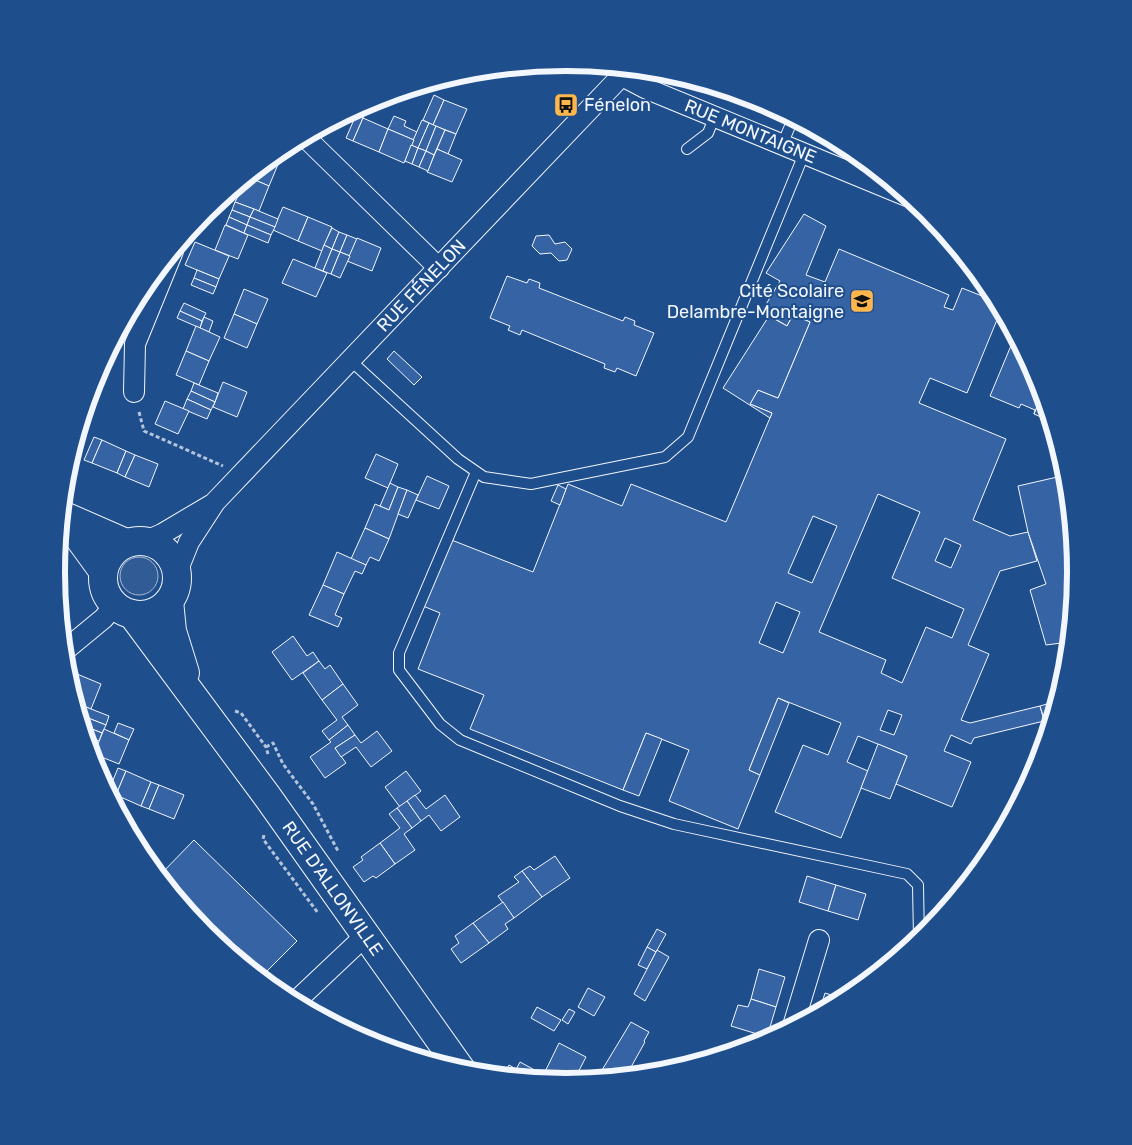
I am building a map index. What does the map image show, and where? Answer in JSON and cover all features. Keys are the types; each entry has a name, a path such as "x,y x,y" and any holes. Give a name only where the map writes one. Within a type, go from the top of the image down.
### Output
{"main road":[{"path":"68,517 136,542 157,544 167,551 174,561 177,572 177,582 169,602 152,613 123,610 105,590 103,571 68,523"},
{"path":"103,571 111,554 136,542"},
{"name":"RUE D'ALLONVILLE","path":"169,602 172,631 184,671 203,707"},
{"name":"RUE D'ALLONVILLE","path":"123,610 203,707 455,1061"}],"street":[{"name":"RUE FÉNELON","path":"177,572 189,542 214,502 622,75"},
{"name":"RUE MONTAIGNE","path":"630,76 645,88 886,187"},
{"path":"310,142 439,268"},
{"path":"134,392 135,344 163,275"},
{"name":"RUE FÉNELON","path":"136,542 162,534 214,502"},
{"path":"70,646 104,618 123,610"},
{"path":"300,997 366,936"},
{"path":"796,1018 819,940"}],"lane":[{"path":"687,149 708,134 714,118"},
{"path":"782,145 791,125"},
{"path":"350,360 458,459 484,477 530,484 665,457 688,437 804,154"},
{"path":"476,472 400,653 399,670 440,724 460,740 620,806 674,824 907,874 918,885 919,928"}],"path":[{"path":"134,392 144,431 240,475"},
{"path":"266,746 272,743"},
{"path":"264,829 263,839 322,918"}],"shaded area":[{"path":"139,557 152,563 158,576 152,589 139,595 126,589 120,576 126,563"}],"building":[{"path":"434,95 444,100 433,125 423,120"},
{"path":"444,100 467,109 456,134 433,125"},
{"path":"359,116 363,118 353,141 346,138 354,118"},
{"path":"394,116 406,121 404,126 417,132 414,140 388,129"},
{"path":"363,118 388,129 379,152 353,141"},
{"path":"422,120 429,123 418,148 411,145"},
{"path":"429,123 436,126 426,151 418,148"},
{"path":"436,126 445,130 434,155 426,151"},
{"path":"388,129 414,140 404,163 379,152"},
{"path":"445,130 456,134 448,154 437,149"},
{"path":"411,145 418,148 412,164 405,161"},
{"path":"418,148 426,151 419,167 412,164"},
{"path":"437,149 462,160 452,182 427,172"},
{"path":"426,151 434,155 428,171 419,167"},
{"path":"279,162 269,186 255,180"},
{"path":"255,180 269,186 259,211 235,202 240,193"},
{"path":"235,202 254,209 250,217 232,210"},
{"path":"283,207 308,217 298,241 273,230"},
{"path":"254,209 278,219 275,227 250,217"},
{"path":"232,210 250,217 247,225 229,217"},
{"path":"804,214 826,226 806,275 825,282 839,249 949,295 944,307 953,310 962,288 985,297 998,318 967,393 930,378 919,403 1006,439 973,520 1010,536 1028,532 1037,561 1000,571 968,645 989,654 961,720 970,723 1040,706 1044,721 974,738 971,744 951,735 944,751 971,762 952,807 896,784 907,756 858,736 847,762 868,771 841,838 775,812 803,745 828,755 841,723 778,698 749,770 760,775 738,829 669,801 689,750 646,733 623,790 470,729 484,695 418,669 440,613 423,606 449,539 533,572 568,484 622,506 631,484 726,522 772,413 750,404 758,390 778,398 810,322 793,315 787,326 762,311 780,281 766,273","holes":["878,494 920,512 892,578 964,609 952,638 926,627 902,683 881,673 886,660 819,632","813,516 837,526 812,583 788,573","945,538 961,545 951,568 935,561","776,602 800,612 783,653 759,643","888,710 902,715 894,735 880,730"]},
{"path":"229,217 247,225 244,233 226,225"},
{"path":"250,217 275,227 271,235 247,225"},
{"path":"308,217 332,227 322,251 298,241"},
{"path":"225,225 248,235 238,259 215,250"},
{"path":"247,225 271,235 268,243 244,233"},
{"path":"332,228 339,232 332,249 324,245"},
{"path":"339,232 347,235 340,252 332,249"},
{"path":"347,235 357,239 350,256 340,252"},
{"path":"549,235 555,244 565,242 572,249 567,260 559,261 551,253 540,254 532,246 536,236"},
{"path":"357,238 381,248 372,271 347,261"},
{"path":"195,242 229,256 219,279 185,265"},
{"path":"324,245 332,249 323,271 315,268"},
{"path":"332,249 340,252 331,274 323,271"},
{"path":"340,252 350,256 340,278 331,274"},
{"path":"293,259 327,273 316,297 282,283"},
{"path":"197,270 219,279 216,287 194,278"},
{"path":"507,276 527,283 529,279 540,283 539,288 623,321 625,317 635,321 634,325 654,333 636,376 617,368 615,372 604,368 605,364 522,330 520,335 508,330 510,326 490,318"},
{"path":"194,278 216,287 213,294 191,285"},
{"path":"244,289 268,299 257,324 234,314"},
{"path":"184,303 206,313 202,321 180,311"},
{"path":"180,311 202,321 200,328 177,318"},
{"path":"234,314 257,324 247,348 224,338"},
{"path":"793,315 810,322 778,398 758,390 750,404 772,413 770,418 723,388 769,316 787,326"},
{"path":"204,317 213,321 209,332 200,328"},
{"path":"196,326 220,337 209,361 186,351"},
{"path":"1012,344 1038,405 1034,414 1035,410 1021,404 1019,408 990,396"},
{"path":"186,351 209,361 199,385 176,375"},
{"path":"394,351 422,377 414,385 387,359"},
{"path":"223,382 247,392 237,417 213,407"},
{"path":"194,383 218,393 215,402 191,391"},
{"path":"191,391 215,402 211,410 187,399"},
{"path":"187,399 211,410 207,419 183,409"},
{"path":"165,401 189,411 178,434 155,424"},
{"path":"1038,405 1042,418 1034,414"},
{"path":"94,437 102,440 92,463 84,460"},
{"path":"102,440 126,451 117,473 92,463"},
{"path":"126,451 135,455 125,477 117,473"},
{"path":"376,454 398,464 388,488 365,478"},
{"path":"135,455 158,464 149,487 125,477"},
{"path":"427,476 449,486 439,509 416,500"},
{"path":"1057,477 1063,507 1067,572 1062,643 1046,645 1030,590 1046,584 1028,532 1018,486"},
{"path":"390,483 398,487 389,510 380,506"},
{"path":"558,485 566,489 560,505 551,501"},
{"path":"398,487 407,490 389,539 365,528 375,504 389,510"},
{"path":"407,490 418,495 408,518 398,514"},
{"path":"365,528 389,539 379,561 370,557 366,565 351,559"},
{"path":"337,552 366,565 362,574 355,571 344,594 323,585"},
{"path":"323,585 344,594 335,615 342,618 338,627 309,615"},
{"path":"293,636 307,656 313,652 319,661 292,680 272,652"},
{"path":"319,661 325,669 330,665 343,684 322,700 303,673"},
{"path":"77,674 101,684 91,709 83,706"},
{"path":"343,684 358,705 342,717 348,725 329,740 322,731 337,720 322,700"},
{"path":"778,698 789,703 760,775 749,770"},
{"path":"1050,703 1044,720 1040,706"},
{"path":"86,707 109,716 106,725 87,718 85,711"},
{"path":"87,718 106,725 102,733 90,728"},
{"path":"118,723 134,729 129,740 114,733"},
{"path":"348,725 355,735 335,748 346,763 325,778 310,757 331,742 329,740"},
{"path":"90,728 102,733 99,741 94,739"},
{"path":"104,729 129,740 119,764 100,756 97,747"},
{"path":"377,731 392,751 371,767 356,747 341,757 335,748 355,735 361,743"},
{"path":"646,733 662,739 639,796 623,790"},
{"path":"878,744 907,756 890,799 861,788"},
{"path":"118,768 126,771 117,793 112,783"},
{"path":"126,771 151,782 141,806 118,796 117,793"},
{"path":"406,771 421,791 400,807 385,787"},
{"path":"151,782 159,785 149,809 141,806"},
{"path":"159,785 184,795 174,819 149,809"},
{"path":"415,795 426,809 445,795 460,817 441,831 429,815 421,821 407,801"},
{"path":"407,801 421,821 412,828 397,808"},
{"path":"397,808 412,828 404,834 415,850 395,864 380,843 400,828 389,814"},
{"path":"194,840 297,941 265,973 212,927 189,903 164,871"},
{"path":"380,843 395,864 376,878 373,876 364,882 353,867 363,860 361,857"},
{"path":"555,856 570,878 542,897 522,871 530,866 534,870"},
{"path":"522,871 542,897 514,918 498,896 519,882 514,877"},
{"path":"807,876 836,885 828,911 799,902"},
{"path":"836,885 866,894 858,920 828,911"},
{"path":"503,902 514,918 505,924 508,929 489,943 473,923"},
{"path":"473,923 489,943 461,963 451,949 459,943 455,936"},
{"path":"657,929 666,934 656,952 647,947"},
{"path":"647,947 656,952 647,969 638,965"},
{"path":"657,950 669,957 645,1001 634,994"},
{"path":"759,969 785,977 776,1007 751,999"},
{"path":"588,988 605,997 594,1016 578,1007"},
{"path":"825,993 833,995 822,1002"},
{"path":"751,999 776,1007 769,1030 759,1035 731,1026 738,1005 748,1007"},
{"path":"537,1007 561,1020 554,1031 531,1018"},
{"path":"569,1009 575,1012 568,1024 562,1020"},
{"path":"631,1022 649,1032 630,1069 601,1072"},
{"path":"559,1043 586,1057 578,1073 545,1073"},
{"path":"520,1062 539,1072 533,1072 516,1070"},
{"path":"509,1065 516,1069 515,1070 506,1070"}],"place":[{"name":"Fénelon","path":"566,105"},
{"name":"Cité Scolaire Delambre-Montaigne","path":"862,301"}]}
